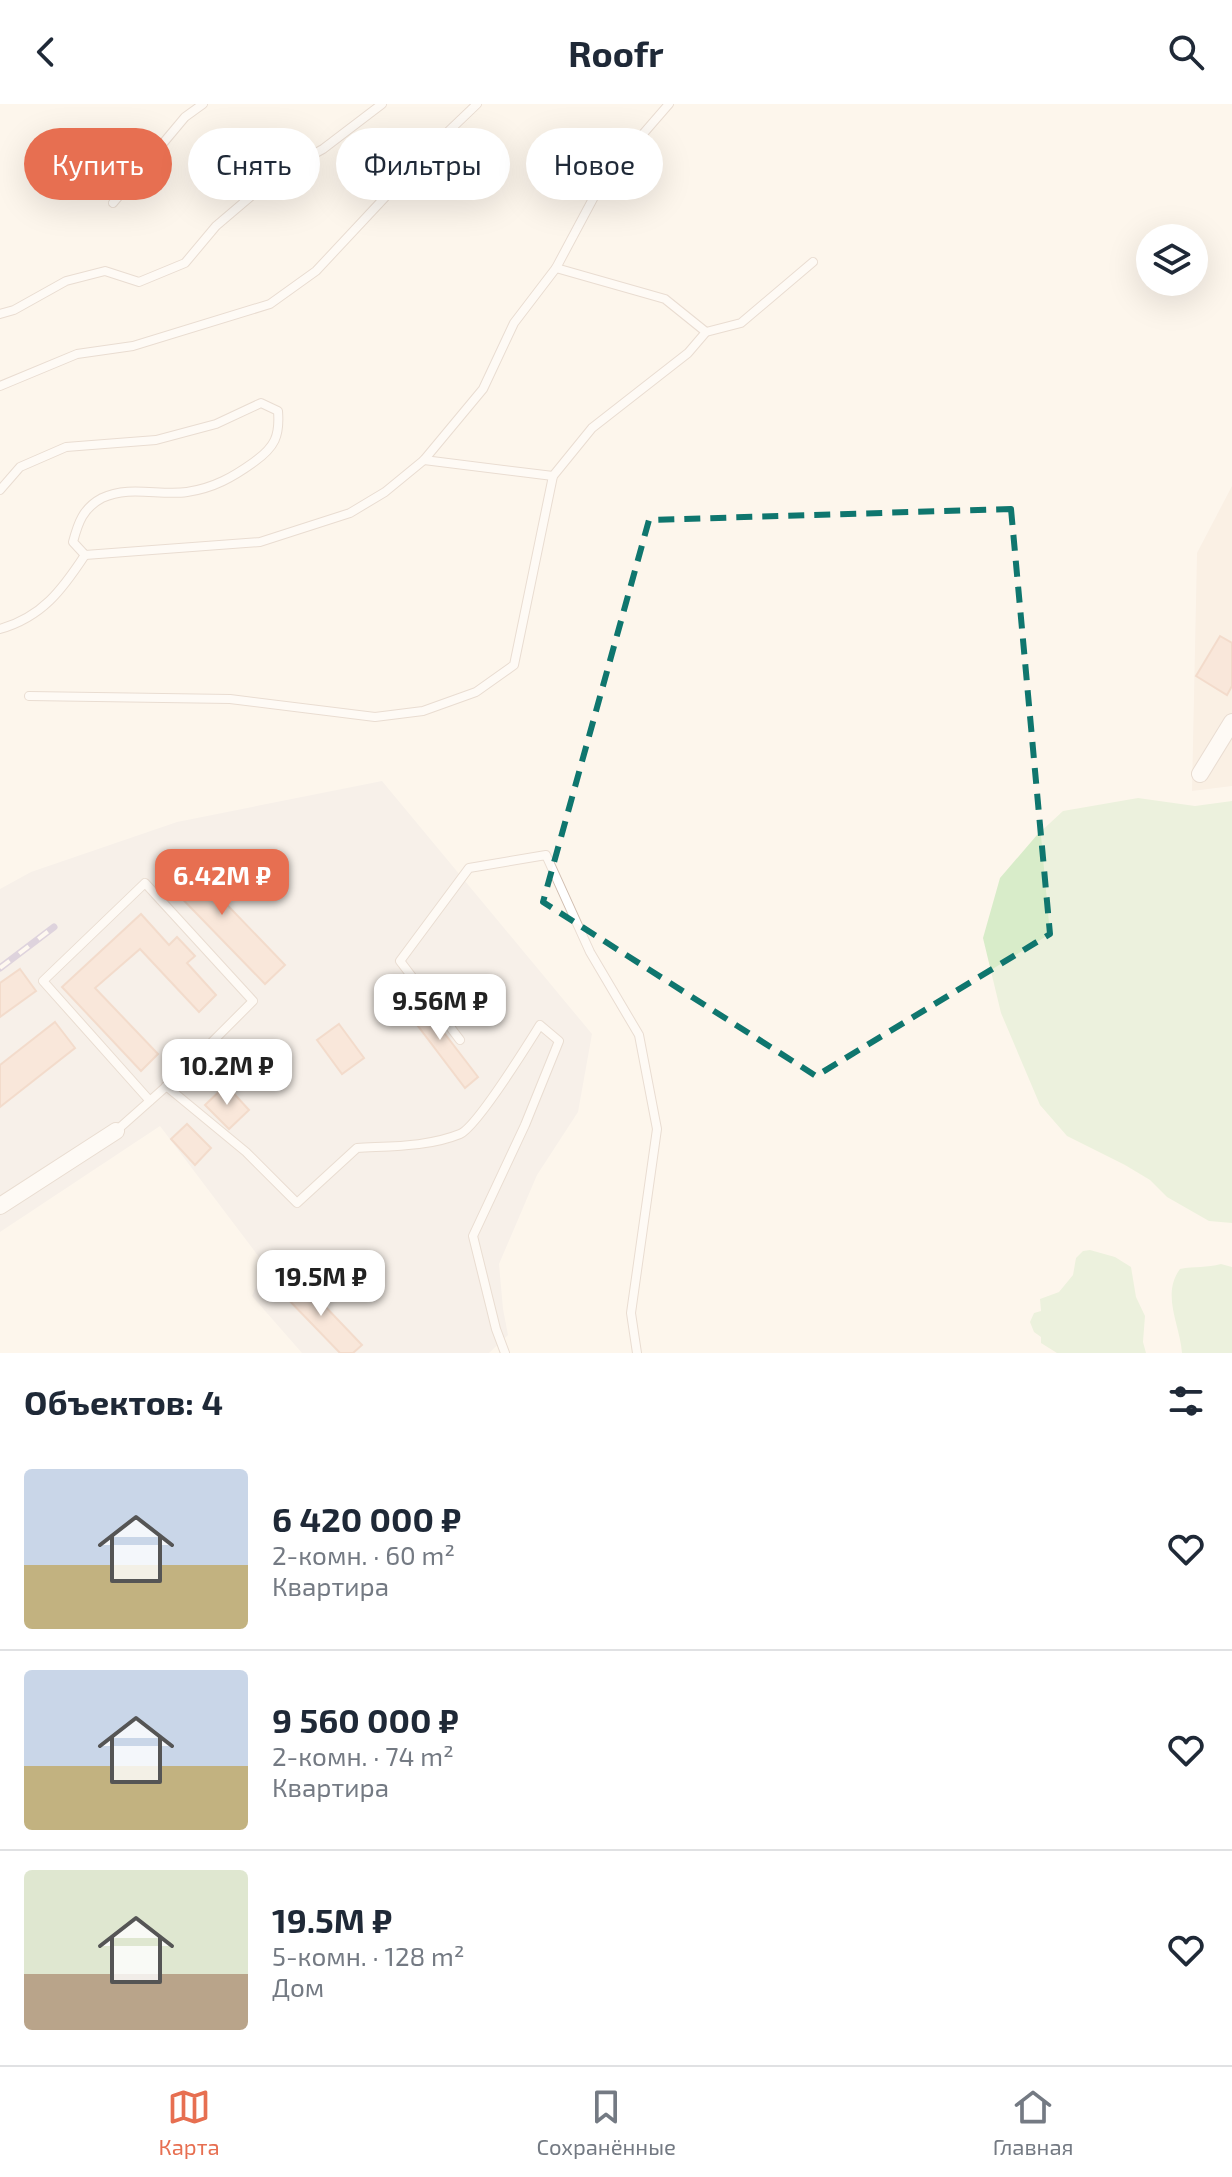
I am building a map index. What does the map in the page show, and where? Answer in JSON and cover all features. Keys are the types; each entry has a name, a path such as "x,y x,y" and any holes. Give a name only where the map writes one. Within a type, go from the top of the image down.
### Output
{"street":[{"path":"1200,774 1232,722"},
{"path":"0,1206 116,1131"}],"lane":[{"path":"113,203 185,117 203,104"},
{"path":"0,314 14,310 66,281 105,271 139,282 185,263 216,226 276,175 323,149 382,104"},
{"path":"0,386 77,354 133,346 270,304 316,271 432,147 477,104"},
{"path":"85,555 260,542 350,513 385,492 424,460 483,389 514,323 556,268 603,180 669,104"},
{"path":"29,696 230,699 375,717 423,711 476,692 514,665 553,476 592,428 688,353 706,332 741,323 813,262"},
{"path":"556,268 665,299 706,332"},
{"path":"0,490 20,467 66,447 156,440 216,424 261,403 278,411 280,433 265,454 225,482 186,492 129,492 102,498 80,516 73,542 85,555"},
{"path":"424,460 553,476"},
{"path":"0,629 22,622 60,593 85,555"},
{"path":"460,1040 400,961 469,868 546,855 590,952 639,1035 657,1129 631,1313 637,1353"},
{"path":"116,1131 150,1101 166,1086 253,1001 145,883 43,981 150,1101"},
{"path":"166,1086 246,1152 297,1203 357,1148 410,1146 464,1133 500,1087 540,1025 559,1041 525,1125 473,1236 505,1353"}],"highlighted area":[{"path":"1011,509 1050,934 816,1076 543,902 649,520"}],"shaded area":[{"path":"1232,486 1232,786 1192,791 1197,553"},
{"path":"382,781 592,1034 578,1112 537,1175 499,1264 508,1335 489,1353 302,1353 252,1296 265,1265 160,1126 0,1232 0,889 31,872 177,822"}],"green space":[{"path":"1138,798 1195,806 1232,801 1232,1223 1209,1221 1167,1197 1150,1180 1125,1165 1067,1136 1040,1105 1001,1013 983,938 1000,878 1037,835 1063,811"},
{"path":"1083,1251 1115,1257 1131,1267 1136,1297 1145,1316 1143,1342 1146,1353 1057,1353 1041,1343 1041,1337 1034,1332 1030,1322 1034,1313 1041,1311 1040,1299 1059,1292 1073,1275 1076,1258"},
{"path":"1221,1264 1232,1267 1232,1353 1182,1353 1173,1310 1175,1279 1180,1269"}],"building":[{"path":"1220,636 1232,643 1232,686 1227,695 1196,676"},
{"path":"191,852 216,879 209,886 285,965 265,984 163,879"},
{"path":"141,914 169,945 177,937 195,956 187,963 216,995 199,1012 140,949 95,988 158,1054 141,1071 62,987"},
{"path":"20,969 36,991 0,1017 0,983"},
{"path":"415,995 478,1077 465,1088 402,1005"},
{"path":"55,1022 75,1048 0,1107 0,1065"},
{"path":"339,1024 364,1058 342,1074 317,1040"},
{"path":"226,1085 249,1110 229,1129 205,1105"},
{"path":"187,1124 211,1148 195,1165 171,1139"},
{"path":"298,1278 362,1345 353,1353 340,1353 282,1293"}],"railway":[{"path":"0,968 54,927"}]}
